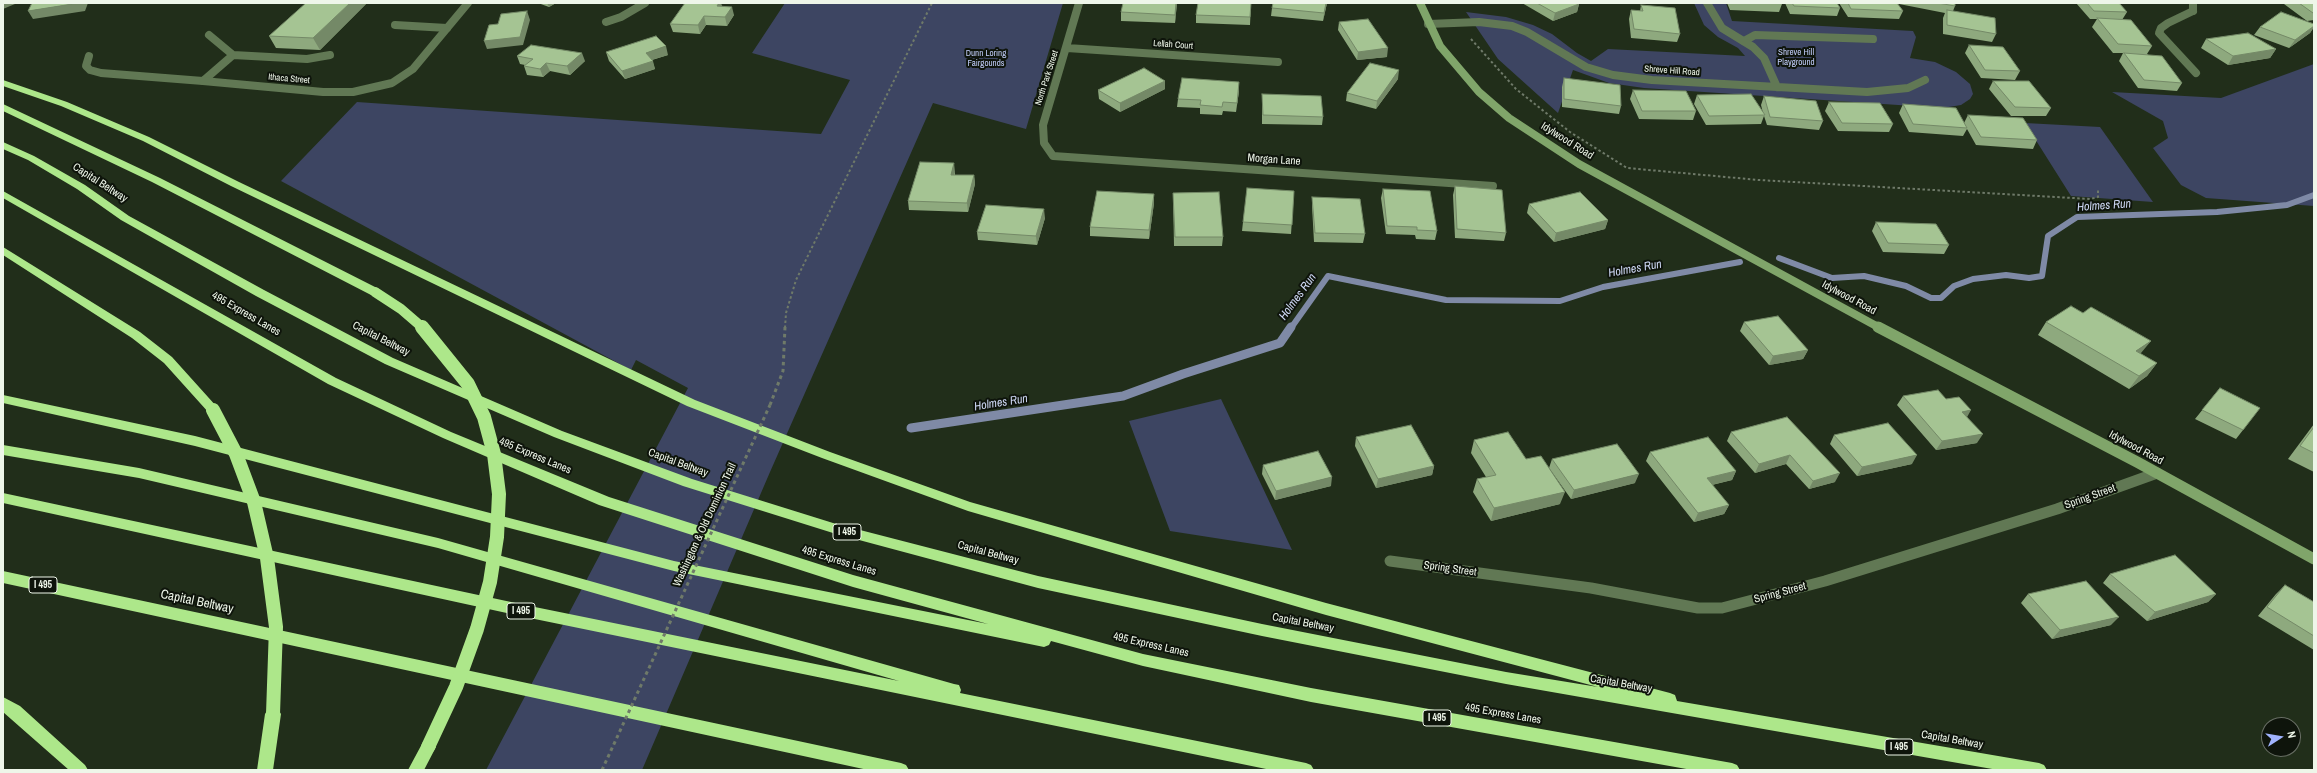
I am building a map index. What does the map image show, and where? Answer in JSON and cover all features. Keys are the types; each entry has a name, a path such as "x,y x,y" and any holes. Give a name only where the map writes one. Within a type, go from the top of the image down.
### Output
{"highway":[{"path":"3,83 64,104 146,139 235,184 691,403 826,455 968,506 1326,609 1760,723"},
{"path":"3,107 156,180 375,292 401,309 427,331 449,356 468,384 484,417 494,454 499,494 497,537 490,582 477,629 456,687 416,770"},
{"name":"Capital Beltway","path":"3,145 31,158 80,187 125,218 260,293 389,361 558,434 688,483 833,528 1038,582 1262,630 1506,678 2039,770"},
{"name":"495 Express Lanes","path":"3,194 332,381 447,435 604,501 853,581 1143,660 1311,695 1732,770"},
{"path":"3,250 136,335 168,360 212,410 236,454 254,502 267,558 276,626 273,714 265,770"},
{"path":"3,399 195,441 674,566 852,603 1143,660"},
{"path":"3,450 139,473 438,543 1041,716"},
{"name":"I 495","path":"3,498 524,611 1306,770"},
{"name":"Capital Beltway","path":"3,577 901,770"},
{"path":"3,704 15,711 80,770"}],"main road":[{"name":"Idylwood Road","path":"1420,3 1428,24 1440,46 1458,69 1480,92 1509,118 1573,161 1855,315 2157,473 2314,559"}],"street":[{"name":"Ithaca Street","path":"89,56 86,66 90,70 101,73 323,92 353,92 392,83 413,69 468,3"},
{"path":"606,22 621,17 645,3"},
{"name":"North Park Street","path":"1053,156 1044,143 1042,130 1079,3"},
{"path":"1707,3 1714,17 1722,28 1744,40 1764,58 1777,87"},
{"path":"2193,7 2161,28 2159,33 2196,73"},
{"name":"Shreve Hill Road","path":"1428,24 1461,22 1496,24 1527,32 1586,67 1613,75 1652,80 1880,92 1908,88 1925,80"},
{"path":"395,25 447,28"},
{"path":"209,34 233,55 307,59 330,56"},
{"path":"1744,40 1755,35 1873,39"},
{"name":"Lellah Court","path":"1067,48 1278,62"},
{"path":"203,81 233,55"},
{"name":"Morgan Lane","path":"1053,156 1493,186"},
{"name":"Spring Street","path":"1390,561 1591,588 1698,608 1722,608 1825,581 2057,509 2157,473"}],"path":[{"name":"Washington & Old Dominion Trail","path":"602,770 770,406 783,371 786,314 796,280 932,3"},
{"path":"1461,22 1469,36 1489,61 1516,89 1570,132 1627,168 1758,180 2090,199 2098,197 2098,188"}],"green space":[{"name":"Dunn Loring Fairgounds","path":"785,3 1063,3 1026,129 933,103 770,472 642,770 486,770 688,388 636,360 631,370 281,181 357,102 821,134 850,80 752,53"},
{"name":"Shreve Hill Playground","path":"1694,3 1726,3 1732,21 1913,31 1916,37 1910,58 1935,62 1956,72 1970,84 1973,94 1970,99 1961,105 1943,108 1644,88 1609,83 1573,70 1558,113 1498,59 1466,12 1506,17 1533,25 1552,34 1577,53 1591,61 1608,49 1745,56 1738,48 1718,37 1704,25"},
{"path":"2314,64 2314,206 2206,198 2181,185 2153,148 2168,138 2163,121 2112,92 2221,98"},
{"path":"2025,123 2100,127 2153,202 2071,196"},
{"path":"1221,399 1292,550 1170,531 1129,421"}],"building":[{"path":"32,3 79,3 28,11"},
{"path":"306,3 350,3 313,38 269,36"},
{"path":"685,3 719,3 717,6 732,7 725,17 704,16 698,25 670,24"},
{"path":"1123,3 1176,3 1175,15 1121,12"},
{"path":"1198,3 1251,3 1250,17 1196,15"},
{"path":"1273,3 1326,3 1324,13 1272,8"},
{"path":"1537,3 1577,3 1579,4 1555,13"},
{"path":"1792,3 1837,3 1840,8 1794,6"},
{"path":"1848,3 1897,3 1903,11 1851,9"},
{"path":"1938,3 1955,3 1955,6"},
{"path":"2087,3 2119,3 2127,12 2094,11"},
{"path":"2299,3 2314,3 2314,12 2313,13"},
{"path":"1641,5 1675,8 1680,34 1634,29 1631,10 1643,11"},
{"path":"1947,10 1995,18 1996,34 1947,25"},
{"path":"527,11 520,37 484,41 489,25 498,24 501,14"},
{"path":"2281,12 2314,24 2314,26 2295,40 2260,27"},
{"path":"2097,18 2131,20 2152,46 2118,44"},
{"path":"1368,19 1388,48 1358,52 1339,22"},
{"path":"2248,33 2276,49 2233,56 2206,39"},
{"path":"656,36 666,46 646,53 653,61 622,71 606,52"},
{"path":"531,45 582,53 567,66 546,63 540,69 524,66 533,59 517,56"},
{"path":"1969,45 2003,47 2020,71 1985,70"},
{"path":"2124,53 2162,56 2182,83 2144,80"},
{"path":"1370,63 1399,70 1377,101 1347,93"},
{"path":"1144,68 1165,81 1120,103 1098,90"},
{"path":"1182,78 1239,82 1237,103 1223,102 1222,107 1200,105 1201,100 1178,99"},
{"path":"1564,78 1620,85 1621,106 1564,99"},
{"path":"1993,81 2029,81 2051,108 2015,107"},
{"path":"1633,90 1686,91 1696,111 1642,111"},
{"path":"1262,94 1321,96 1323,117 1263,115"},
{"path":"1751,94 1765,115 1709,116 1697,95"},
{"path":"1764,96 1816,101 1823,121 1770,117"},
{"path":"1829,102 1880,103 1893,124 1842,123"},
{"path":"1903,104 1956,108 1967,128 1913,124"},
{"path":"1968,115 2023,118 2037,140 1981,137"},
{"path":"920,162 954,163 951,175 974,175 967,203 908,201"},
{"path":"1455,186 1502,190 1506,233 1457,229"},
{"path":"1247,188 1294,191 1292,225 1243,222"},
{"path":"1383,189 1430,191 1437,231 1417,230 1417,227 1387,226"},
{"path":"1097,191 1154,194 1149,230 1090,227"},
{"path":"1219,192 1223,237 1175,237 1173,193"},
{"path":"1580,192 1608,220 1556,233 1529,204"},
{"path":"1312,197 1360,199 1365,234 1315,233"},
{"path":"986,205 1044,209 1036,236 977,232"},
{"path":"1876,222 1936,224 1949,245 1888,243"},
{"path":"2071,306 2083,313 2091,307 2151,341 2136,351 2157,363 2139,376 2046,322"},
{"path":"1778,316 1808,350 1773,356 1744,322"},
{"path":"2220,388 2260,408 2243,430 2202,410"},
{"path":"1938,390 1946,399 1959,397 1971,410 1962,412 1983,434 1942,441 1903,396"},
{"path":"1787,417 1840,473 1813,481 1790,455 1759,464 1731,432"},
{"path":"1888,423 1917,455 1862,467 1834,435"},
{"path":"1411,425 1434,466 1378,479 1356,437"},
{"path":"2314,427 2314,453 2300,446"},
{"path":"1508,432 1526,459 1541,456 1565,492 1494,508 1477,479 1496,475 1474,440"},
{"path":"1708,437 1736,471 1707,478 1729,505 1698,513 1650,452"},
{"path":"1617,444 1639,474 1574,490 1552,459"},
{"path":"1318,451 1332,477 1276,491 1263,465"},
{"path":"2175,555 2216,594 2155,612 2110,574"},
{"path":"2086,581 2119,617 2060,630 2028,594"},
{"path":"2285,585 2314,602 2314,636 2267,607"}],"waterway":[{"name":"Holmes Run","path":"1779,258 1832,278 1864,276 1906,286 1931,298 1941,298 1954,286 1973,279 2006,275 2029,278 2042,276 2048,236 2077,217 2217,212 2287,205 2314,195"},
{"name":"Holmes Run","path":"1291,328 1328,276 1446,300 1560,301 1603,287 1740,262"},
{"name":"Holmes Run","path":"911,428 1123,396 1183,374 1280,343 1291,327"}]}
